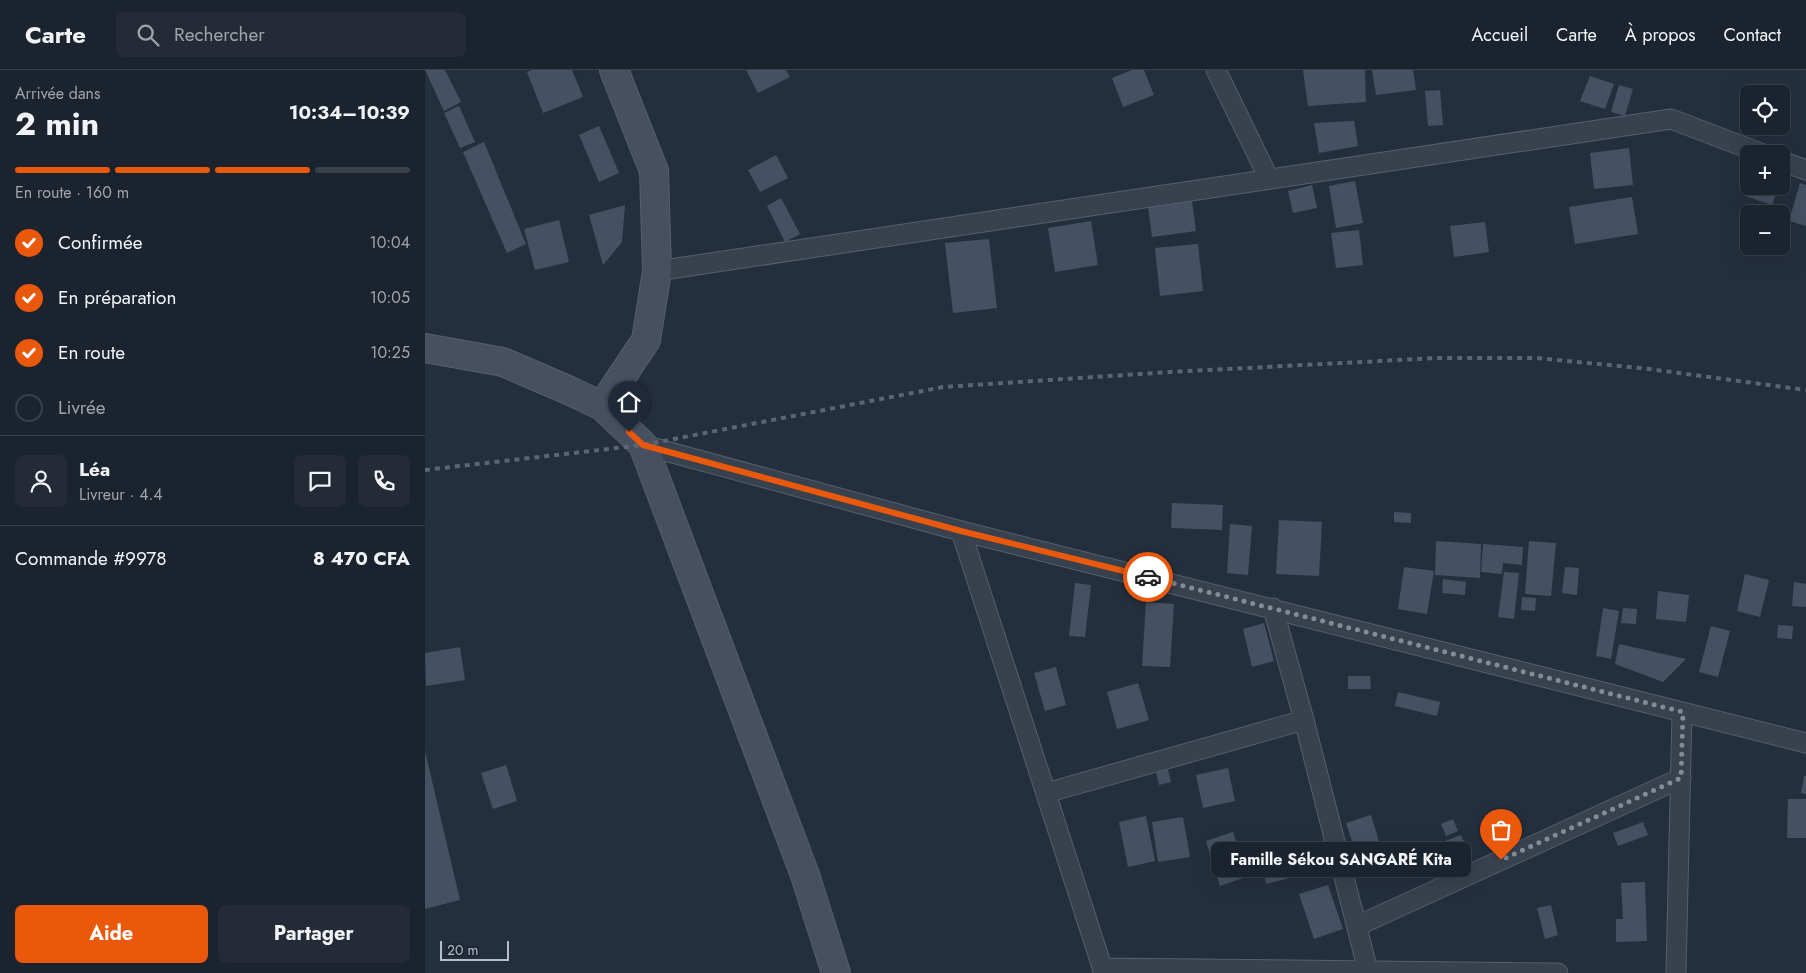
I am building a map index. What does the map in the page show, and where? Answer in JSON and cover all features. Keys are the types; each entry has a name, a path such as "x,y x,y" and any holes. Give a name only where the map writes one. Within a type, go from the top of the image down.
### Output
{"main road":[{"path":"602,406 646,340 657,271 654,171 614,70"},
{"path":"425,348 503,362 602,406 643,445 805,875 836,973"}],"street":[{"path":"1216,70 1269,179"},
{"path":"657,271 1671,119 1740,145"},
{"path":"1790,164 1806,170"},
{"path":"643,445 961,531 1806,743"},
{"path":"961,531 1103,970 1558,973"},
{"path":"1273,608 1368,971"},
{"path":"1676,973 1683,712"},
{"path":"1046,793 1303,720"},
{"path":"1357,926 1681,778"}],"building":[{"path":"425,70 445,70 461,102 444,111"},
{"path":"532,70 572,70 583,97 543,113 527,72"},
{"path":"746,70 786,70 790,77 758,93"},
{"path":"1132,70 1144,70 1154,95 1123,107 1112,78"},
{"path":"1303,70 1365,70 1366,102 1308,106"},
{"path":"1372,70 1413,70 1416,90 1376,95"},
{"path":"1590,76 1614,84 1605,109 1580,101"},
{"path":"1619,85 1633,89 1625,116 1611,112"},
{"path":"1440,90 1443,125 1428,126 1425,91"},
{"path":"459,106 475,142 460,148 444,113"},
{"path":"1354,121 1358,146 1319,153 1314,123"},
{"path":"599,126 619,173 599,182 579,135"},
{"path":"484,142 526,244 507,253 463,152"},
{"path":"1629,148 1633,185 1594,189 1590,153"},
{"path":"776,155 788,178 760,192 748,170"},
{"path":"1355,181 1363,223 1336,228 1329,186"},
{"path":"1800,183 1806,185 1806,226 1790,221"},
{"path":"1312,185 1317,208 1293,213 1288,191"},
{"path":"1745,195 1776,195 1772,205"},
{"path":"1632,197 1638,234 1575,244 1569,207"},
{"path":"781,198 800,234 785,242 767,206"},
{"path":"1192,201 1196,231 1152,237 1148,207"},
{"path":"625,205 622,242 603,265 589,215"},
{"path":"559,220 569,262 535,270 524,229"},
{"path":"1091,221 1098,265 1055,272 1048,228"},
{"path":"1485,222 1489,252 1454,257 1450,226"},
{"path":"1359,230 1363,265 1336,268 1331,233"},
{"path":"989,239 997,308 953,313 945,243"},
{"path":"1198,244 1203,291 1160,296 1155,248"},
{"path":"1172,503 1223,505 1222,530 1171,528"},
{"path":"1394,512 1411,513 1411,523 1394,522"},
{"path":"1279,520 1322,522 1319,576 1276,574"},
{"path":"1230,524 1252,526 1248,575 1227,573"},
{"path":"1436,541 1481,544 1480,578 1435,575"},
{"path":"1529,541 1556,543 1551,596 1525,594"},
{"path":"1483,544 1523,547 1522,565 1503,563 1502,574 1481,572"},
{"path":"1404,567 1434,571 1427,614 1398,609"},
{"path":"1565,567 1579,568 1577,595 1562,593"},
{"path":"1504,572 1519,573 1514,619 1498,617"},
{"path":"1745,574 1769,580 1760,617 1737,611"},
{"path":"1443,579 1466,582 1465,595 1442,593"},
{"path":"1794,582 1806,584 1806,607 1792,606"},
{"path":"1075,583 1091,585 1085,637 1069,636"},
{"path":"1658,591 1689,595 1686,622 1656,619"},
{"path":"1522,597 1536,598 1535,611 1521,610"},
{"path":"1146,602 1174,604 1170,667 1142,666"},
{"path":"1603,608 1619,611 1611,659 1596,656"},
{"path":"1623,608 1637,609 1636,624 1621,623"},
{"path":"1264,623 1274,661 1252,667 1243,629"},
{"path":"1778,625 1793,626 1792,639 1777,638"},
{"path":"1711,626 1730,631 1718,677 1699,672"},
{"path":"1619,644 1686,659 1663,682 1615,664"},
{"path":"460,647 465,680 426,686 425,653"},
{"path":"1056,667 1066,705 1045,711 1034,673"},
{"path":"1348,676 1370,676 1371,689 1348,689"},
{"path":"1138,683 1149,720 1117,729 1107,692"},
{"path":"1398,692 1440,702 1437,716 1395,706"},
{"path":"425,751 460,900 425,909"},
{"path":"1166,762 1171,782 1159,785 1154,764"},
{"path":"506,765 517,801 493,809 481,773"},
{"path":"1228,768 1235,801 1203,808 1196,775"},
{"path":"1804,776 1806,776 1806,794 1801,793"},
{"path":"1788,799 1806,799 1806,838 1787,838"},
{"path":"1371,815 1384,858 1360,866 1346,823"},
{"path":"1146,816 1155,861 1128,867 1119,822"},
{"path":"1183,817 1190,857 1158,862 1152,822"},
{"path":"1453,819 1458,831 1446,836 1441,824"},
{"path":"1643,822 1648,835 1618,846 1613,833"},
{"path":"1233,832 1237,844 1242,843 1252,875 1220,886 1206,841"},
{"path":"1461,835 1467,849 1438,861 1432,846"},
{"path":"1431,847 1436,861 1408,871 1403,857"},
{"path":"1401,859 1406,872 1390,878 1385,865"},
{"path":"1291,865 1293,877 1266,884 1264,870"},
{"path":"1645,882 1647,941 1616,942 1616,919 1623,919 1621,883"},
{"path":"1328,885 1343,929 1314,939 1299,894"},
{"path":"1551,905 1558,935 1545,939 1537,908"}],"railway":[{"path":"425,470 643,445 943,387 1170,372 1437,358 1537,358 1649,369 1806,390"}],"way so far":[{"path":"1148,577 1683,712 1681,778 1501,860"}],"place":[{"name":"Famille Sékou SANGARÉ Kita","path":"1501,860"}],"route":[{"path":"629,432 643,445 961,531 1148,577"}]}
